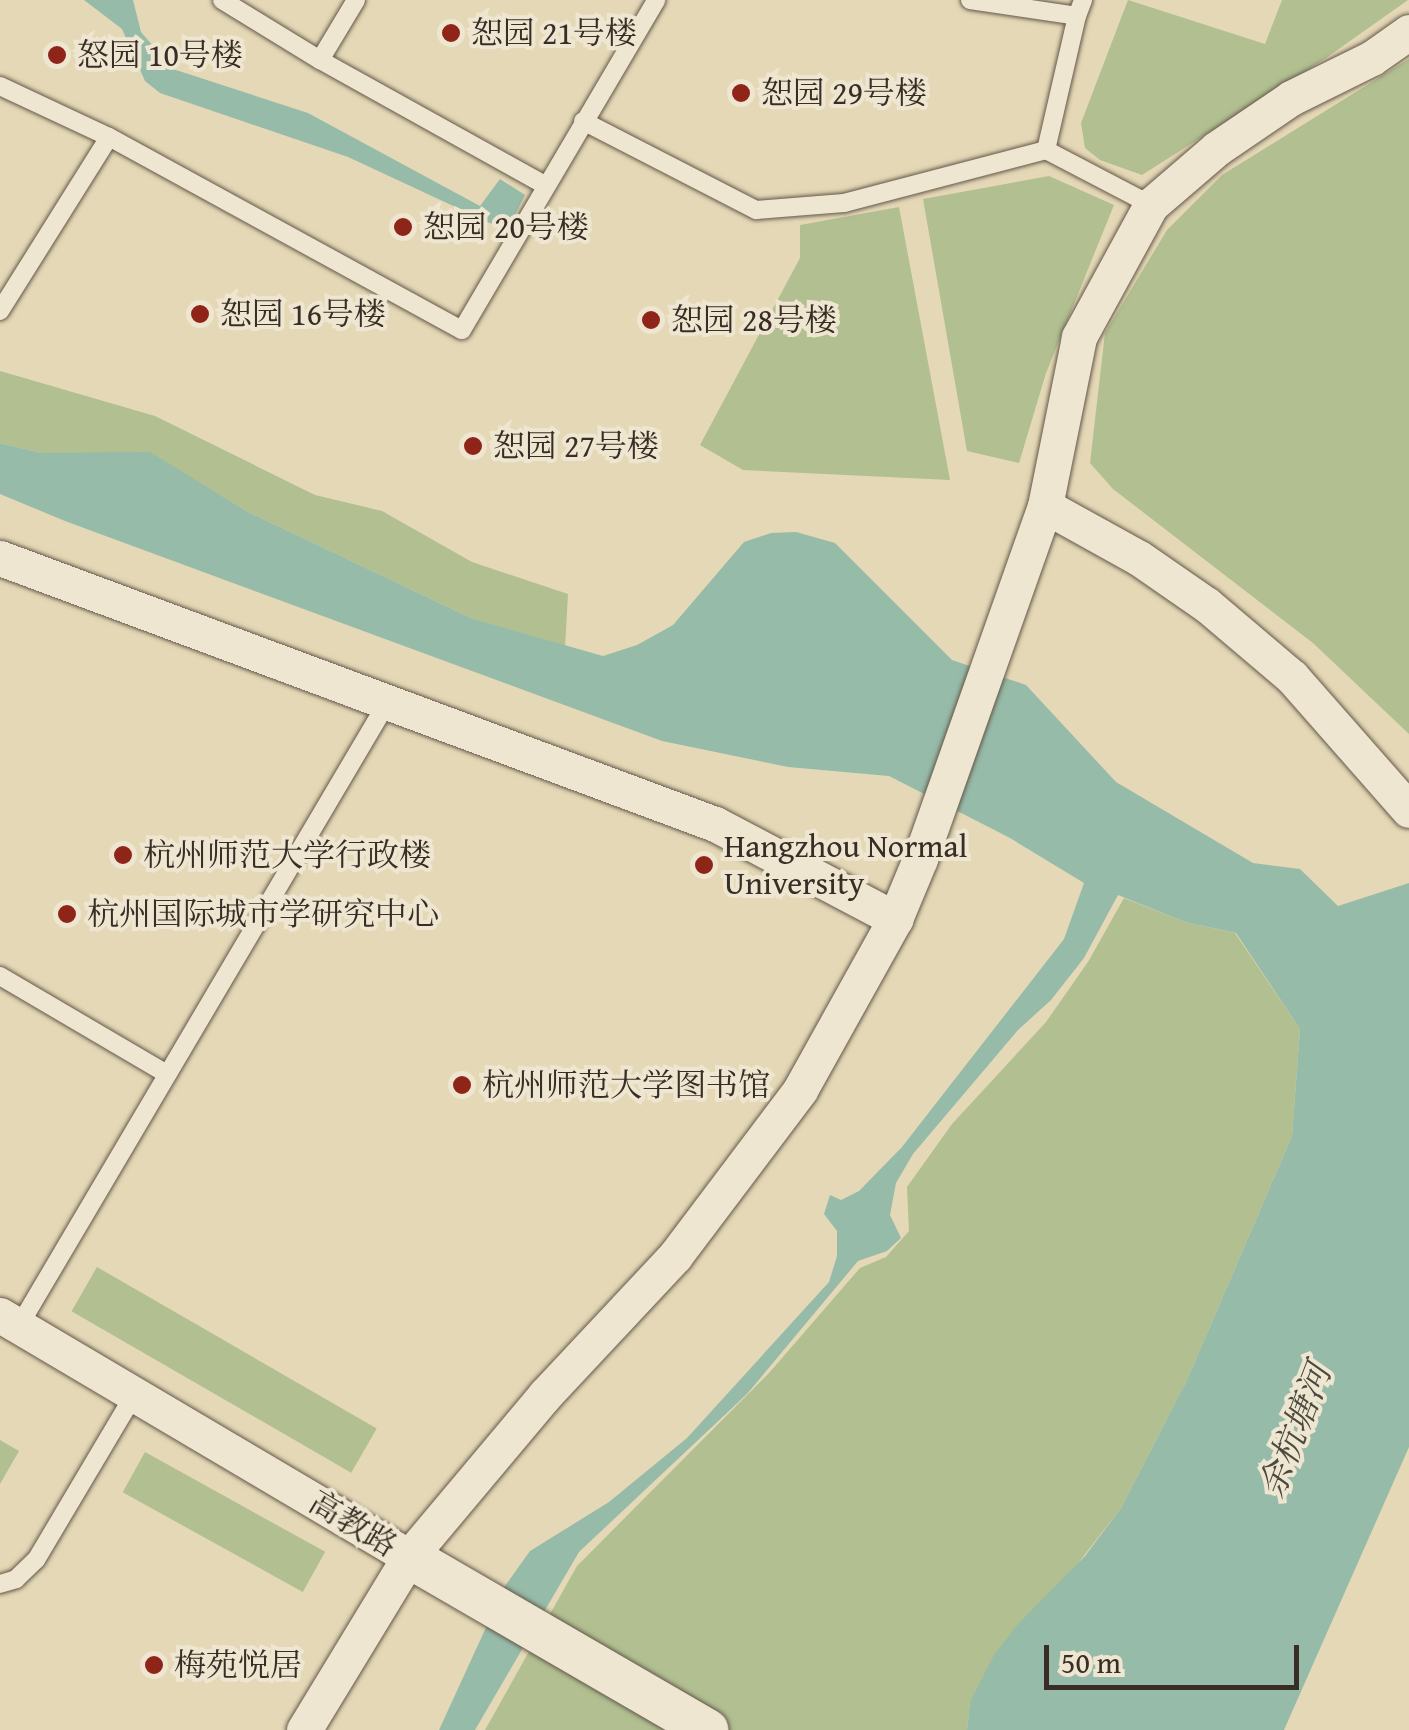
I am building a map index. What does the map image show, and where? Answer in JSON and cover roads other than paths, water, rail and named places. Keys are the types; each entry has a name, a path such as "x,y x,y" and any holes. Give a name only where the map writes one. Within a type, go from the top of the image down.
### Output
{"street":[{"path":"304,1730 409,1557 545,1394 675,1256 800,1090 894,920 920,859 1045,506 1080,337 1152,205 1216,148 1291,98 1372,58 1409,32"},
{"path":"1045,506 1138,558 1207,605 1292,677 1409,810"},
{"path":"0,558 716,824 894,920"},
{"name":"高教路","path":"10,1321 708,1730"}],"lane":[{"path":"222,0 320,60 546,185"},
{"path":"320,60 356,0"},
{"path":"970,0 1080,8 1046,150"},
{"path":"0,86 109,137 462,330 652,1"},
{"path":"583,120 756,210 844,203 1046,150 1152,205"},
{"path":"0,311 109,137"},
{"path":"10,1321 167,1074 388,700"},
{"path":"0,976 167,1074"},
{"path":"0,1584 16,1578 36,1560 134,1395"}],"water":[{"path":"84,0 133,0 141,32 173,69 308,113 480,206 500,179 525,195 507,231 348,157 160,93 145,81 122,29"},
{"name":"余杭塘河","path":"0,443 41,453 150,452 248,512 473,619 603,656 637,645 673,625 744,542 771,533 796,532 835,543 952,660 1026,685 1116,782 1253,863 1300,869 1338,906 1409,883 1409,1447 1284,1730 967,1730 970,1702 994,1655 1018,1624 1085,1556 1121,1508 1187,1380 1292,1136 1300,1029 1236,933 1185,922 1118,895 1084,958 1051,1000 1018,1030 913,1154 896,1183 890,1215 901,1238 887,1251 858,1261 747,1394 579,1552 475,1730 439,1730 505,1586 530,1551 609,1502 687,1438 829,1282 837,1256 837,1231 824,1214 830,1195 841,1200 859,1191 902,1147 1064,939 1084,883 1010,838 889,776 788,767 662,741 65,521 0,494"}],"place":[{"name":"恕园 21号楼","path":"451,33"},
{"name":"怒园 10号楼","path":"57,55"},
{"name":"恕园 29号楼","path":"741,93"},
{"name":"恕园 20号楼","path":"403,227"},
{"name":"恕园 16号楼","path":"200,314"},
{"name":"恕园 28号楼","path":"651,320"},
{"name":"恕园 27号楼","path":"473,446"},
{"name":"杭州师范大学行政楼","path":"123,855"},
{"name":"Hangzhou Normal University","path":"704,865"},
{"name":"杭州国际城市学研究中心","path":"67,914"},
{"name":"杭州师范大学图书馆","path":"462,1085"},
{"name":"梅苑悦居","path":"154,1665"}]}
